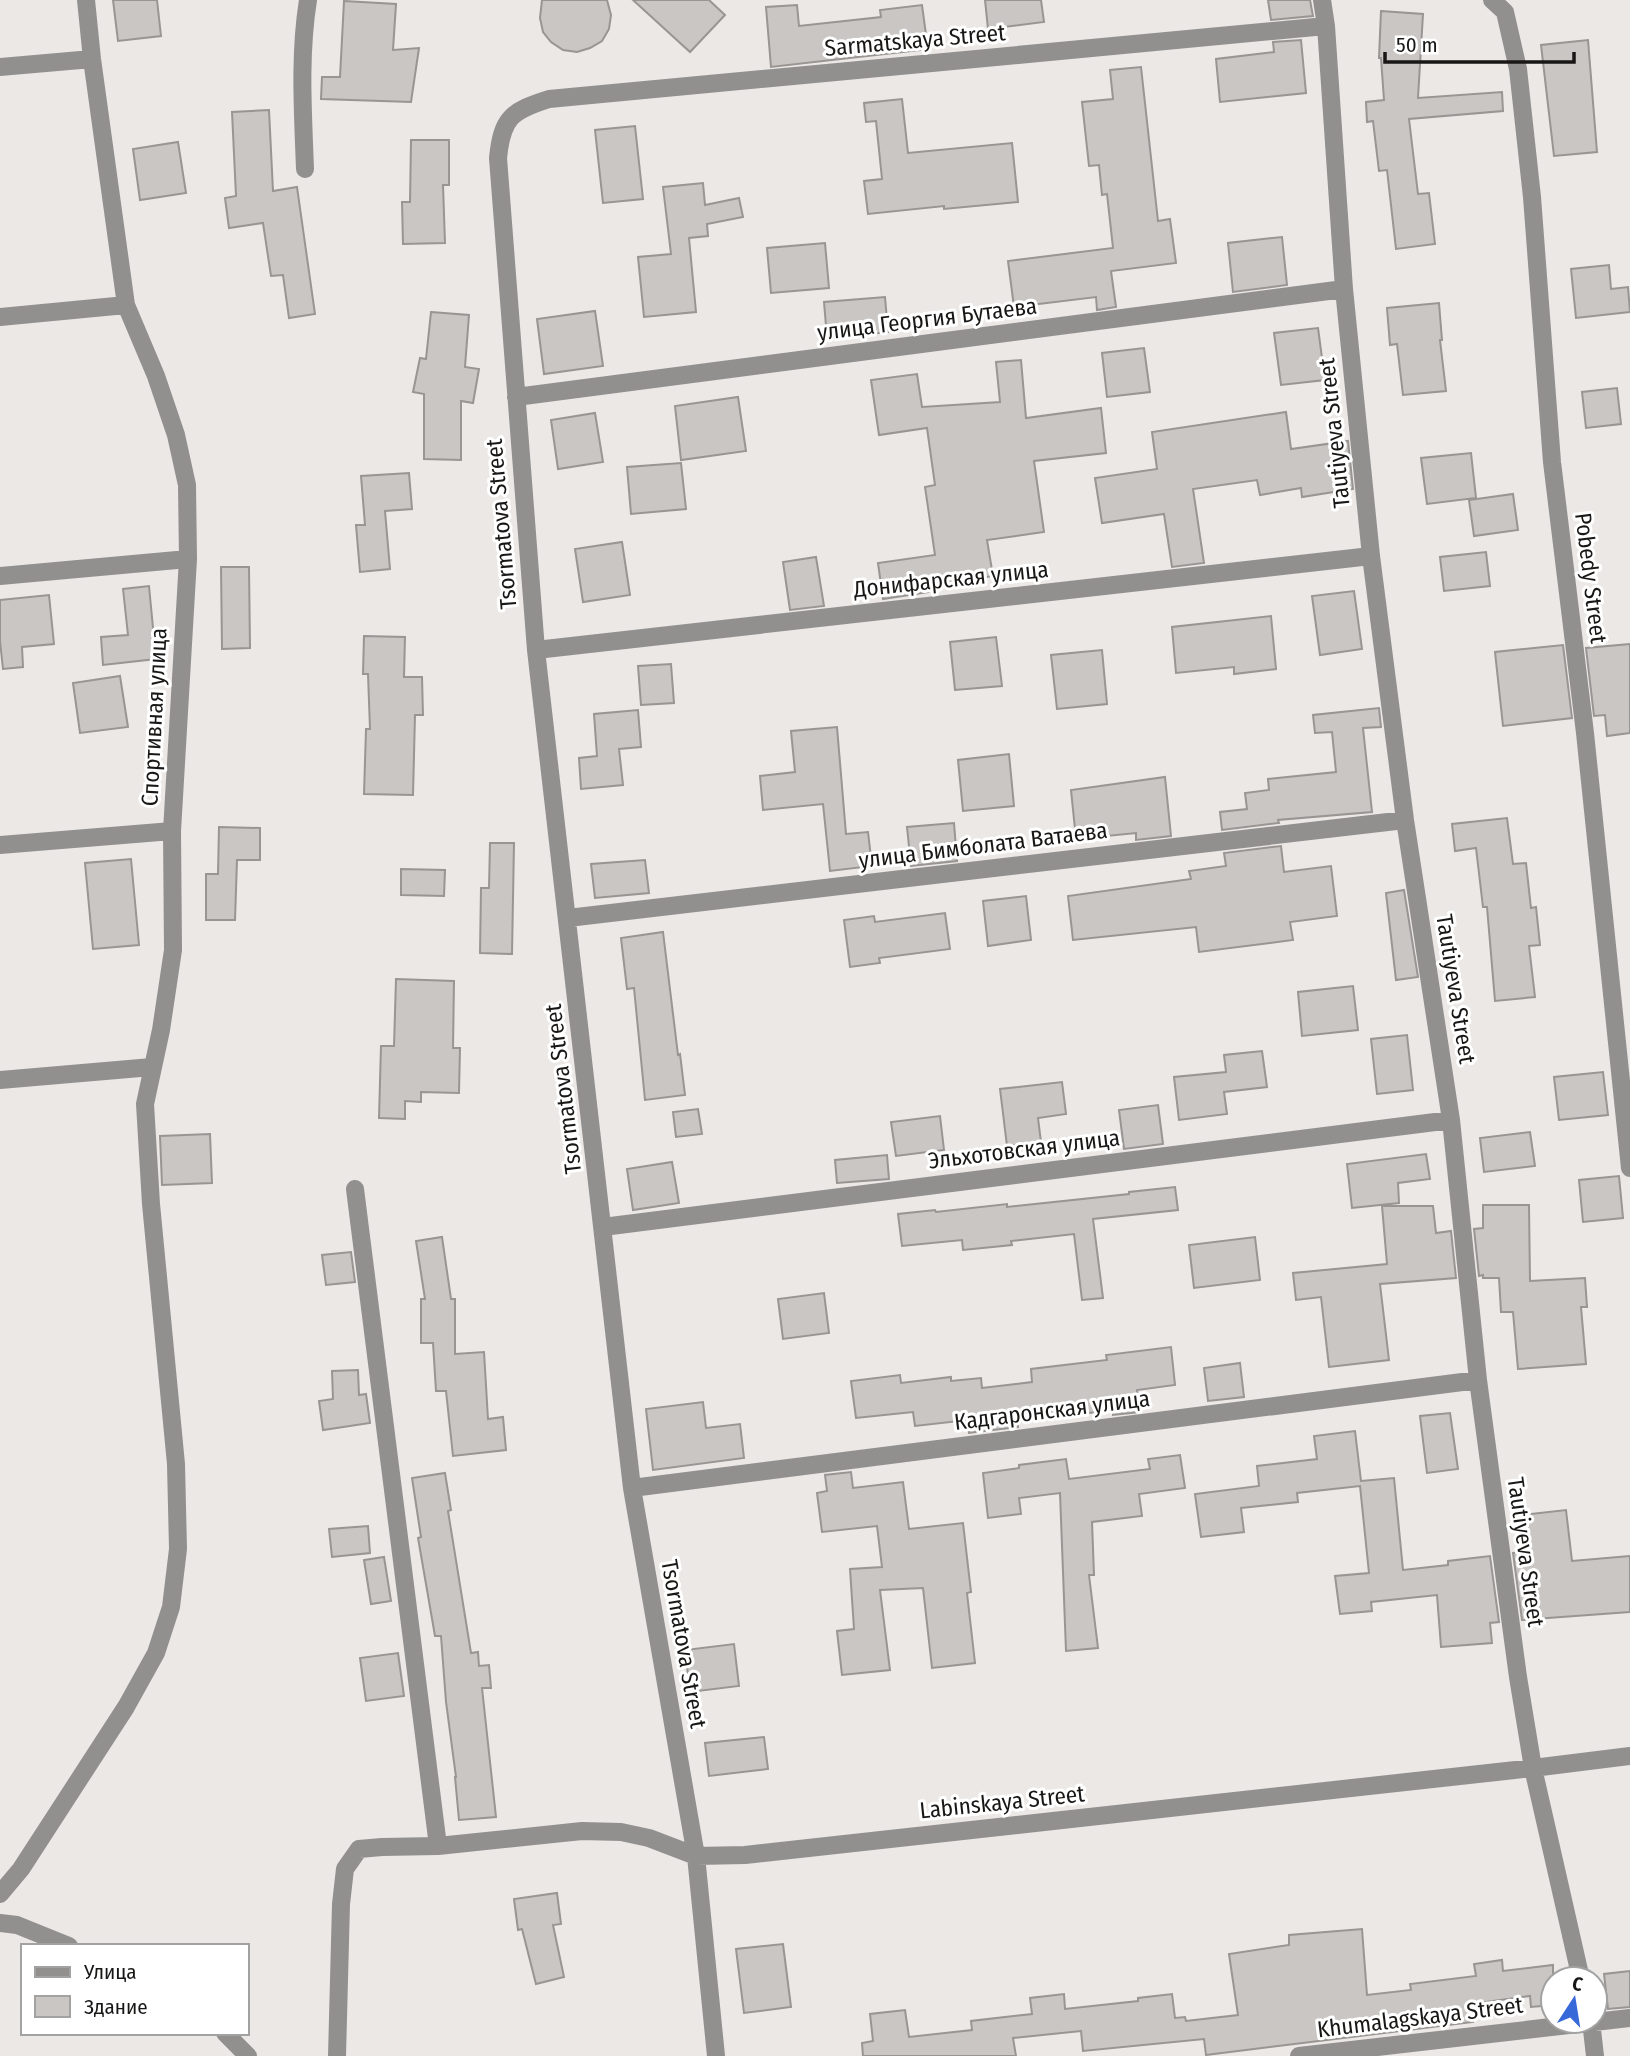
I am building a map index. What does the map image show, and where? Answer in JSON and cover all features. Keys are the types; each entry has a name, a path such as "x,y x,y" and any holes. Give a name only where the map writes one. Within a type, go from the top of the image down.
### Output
{"street":[{"name":"Спортивная улица","path":"0,845 172,831 188,559 187,485 176,435 156,376 126,305 86,0"},
{"path":"305,169 302,82 304,20 308,0"},
{"name":"Tautiyeva Street","path":"1322,0 1344,289 1371,556 1405,820 1451,1120 1478,1380 1533,1768 1578,1965"},
{"name":"Pobedy Street","path":"1492,0 1505,12 1518,69 1532,197 1552,462 1585,733 1630,1168"},
{"name":"Sarmatskaya Street","path":"512,115 549,99 1326,26"},
{"path":"0,67 92,59"},
{"name":"Tsormatova Street","path":"512,115 500,135 498,158 536,650 632,1488 696,1856 716,2056"},
{"name":"улица Георгия Бутаева","path":"516,397 1344,289"},
{"path":"0,317 126,305"},
{"name":"Донифарская улица","path":"536,650 1371,556"},
{"path":"0,576 188,559"},
{"name":"улица Бимболата Ватаева","path":"568,918 1405,820"},
{"path":"0,1894 20,1869 126,1707 156,1653 170,1607 178,1549 176,1464 152,1218 145,1104 162,1030 173,950 172,831"},
{"path":"0,1080 152,1068"},
{"name":"Эльхотовская улица","path":"603,1227 1451,1120"},
{"path":"355,1189 438,1846"},
{"name":"Кадгаронская улица","path":"632,1488 1478,1380"},
{"name":"Labinskaya Street","path":"337,2056 341,1904 345,1869 359,1849 438,1846 582,1831 621,1832 649,1838 696,1856 745,1855 1630,1755"},
{"path":"0,1923 17,1925 64,1944"},
{"name":"Khumalagskaya Street","path":"1609,2020 1630,2018"},
{"name":"Khumalagskaya Street","path":"1299,2056 1539,2027"},
{"path":"227,2035 248,2056"},
{"path":"1593,2035 1595,2056"}],"building":[{"path":"113,0 157,0 161,36 118,41"},
{"path":"542,0 607,0 611,15 609,29 602,41 590,48 577,52 563,50 543,32 540,18"},
{"path":"633,0 709,0 725,15 690,52"},
{"path":"985,0 1041,0 1044,22 988,29"},
{"path":"1268,0 1310,0 1313,16 1271,20"},
{"path":"344,1 396,4 393,50 419,48 411,102 321,99 322,77 340,77"},
{"path":"797,5 799,26 881,17 880,10 922,5 928,49 771,67 766,7"},
{"path":"1381,11 1423,14 1418,98 1502,92 1503,111 1409,119 1418,194 1429,193 1435,244 1396,249 1387,170 1379,171 1373,121 1367,122 1366,102 1384,100 1379,58"},
{"path":"1301,40 1306,93 1220,102 1216,59 1274,52 1273,42"},
{"path":"1588,40 1597,152 1554,156 1541,45"},
{"path":"1141,67 1158,221 1170,219 1176,263 1111,271 1116,307 1097,310 1096,297 1014,307 1008,261 1113,248 1107,194 1102,195 1099,165 1089,166 1082,102 1113,99 1110,70"},
{"path":"902,99 908,153 1012,143 1018,202 868,214 864,181 882,179 876,121 866,122 864,103"},
{"path":"269,110 273,191 297,187 315,314 289,318 283,275 271,276 263,223 229,228 225,198 236,196 232,112"},
{"path":"635,126 643,199 603,203 595,130"},
{"path":"411,140 449,140 449,185 443,185 445,243 403,244 402,202 410,202"},
{"path":"178,142 186,193 140,200 133,149"},
{"path":"703,183 705,205 739,198 743,217 707,224 708,236 689,238 696,312 644,317 638,257 671,254 663,187"},
{"path":"1282,237 1287,285 1233,292 1228,243"},
{"path":"825,243 829,288 771,293 767,248"},
{"path":"1609,265 1611,289 1628,287 1630,312 1576,318 1571,269"},
{"path":"885,297 888,332 827,338 824,302"},
{"path":"1439,303 1446,391 1403,395 1397,344 1390,345 1387,308"},
{"path":"595,311 603,366 544,374 537,319"},
{"path":"431,312 469,315 465,367 479,369 473,403 461,401 461,460 424,459 424,394 413,392 420,358 426,359"},
{"path":"1318,328 1325,380 1281,385 1274,333"},
{"path":"1144,348 1150,392 1107,397 1102,353"},
{"path":"1021,360 1026,418 1101,408 1106,453 1034,461 1044,532 987,540 993,576 928,586 929,592 883,599 878,563 935,555 925,487 935,485 927,428 879,435 871,380 917,374 922,407 1000,402 996,362"},
{"path":"1617,388 1621,424 1586,428 1582,392"},
{"path":"738,397 746,451 681,460 675,406"},
{"path":"1286,412 1291,449 1348,441 1353,489 1302,497 1301,488 1260,495 1257,480 1193,489 1204,563 1172,567 1164,514 1102,523 1095,478 1157,469 1152,432"},
{"path":"595,413 603,462 558,469 551,420"},
{"path":"1471,453 1476,498 1427,504 1421,458"},
{"path":"681,463 686,509 631,514 627,467"},
{"path":"409,473 412,509 385,511 390,569 360,572 356,525 365,525 361,476"},
{"path":"1513,494 1518,530 1474,536 1469,500"},
{"path":"622,542 630,595 583,602 575,549"},
{"path":"1486,552 1490,586 1444,591 1440,557"},
{"path":"816,557 824,606 790,610 783,562"},
{"path":"221,567 249,567 250,648 222,649"},
{"path":"149,586 156,659 103,665 101,637 128,635 123,589"},
{"path":"1354,591 1362,649 1320,655 1312,596"},
{"path":"49,595 54,644 22,647 23,667 3,669 0,600"},
{"path":"1271,616 1276,669 1234,674 1234,667 1176,673 1172,627"},
{"path":"364,636 405,637 404,677 422,677 423,715 415,715 413,795 364,794 366,729 370,729 368,674 363,674"},
{"path":"996,637 1002,686 955,690 950,642"},
{"path":"1630,644 1630,733 1607,736 1605,715 1594,716 1586,648"},
{"path":"1563,645 1572,718 1503,726 1495,652"},
{"path":"1102,650 1107,704 1057,709 1051,655"},
{"path":"671,664 674,703 641,705 638,666"},
{"path":"120,676 128,727 80,733 73,683"},
{"path":"1379,708 1381,727 1363,728 1372,812 1278,820 1279,823 1222,830 1220,812 1247,809 1245,793 1269,790 1268,779 1336,772 1332,732 1315,733 1313,715"},
{"path":"638,710 641,747 619,749 623,785 581,789 579,758 597,756 594,714"},
{"path":"837,727 846,834 868,832 872,866 830,871 823,804 763,810 760,776 795,772 791,731"},
{"path":"1009,754 1014,806 963,811 958,760"},
{"path":"1165,777 1171,836 1136,840 1136,833 1076,839 1071,790"},
{"path":"1507,818 1513,864 1526,863 1531,908 1536,907 1540,945 1529,946 1535,997 1495,1001 1487,907 1483,907 1476,848 1455,851 1452,824"},
{"path":"954,823 957,861 911,866 907,827"},
{"path":"219,827 260,828 260,860 237,860 235,920 206,920 206,874 218,874"},
{"path":"490,843 514,843 512,954 480,953 481,888 489,888"},
{"path":"1281,846 1284,872 1331,866 1337,916 1290,922 1293,940 1199,952 1196,927 1073,940 1068,896 1191,879 1189,871 1226,866 1224,853"},
{"path":"131,859 139,945 93,949 85,863"},
{"path":"645,860 649,893 595,898 591,864"},
{"path":"401,869 445,870 444,896 401,895"},
{"path":"1404,890 1418,977 1396,980 1386,893"},
{"path":"1026,896 1031,940 988,946 983,901"},
{"path":"945,913 950,949 879,958 880,963 850,967 844,920 874,916 875,922"},
{"path":"663,932 685,1095 645,1100 634,988 627,989 621,938"},
{"path":"396,979 454,981 453,1048 460,1048 459,1093 421,1092 421,1102 405,1101 405,1119 379,1118 381,1046 394,1046"},
{"path":"1353,986 1358,1030 1302,1036 1298,992"},
{"path":"1407,1035 1413,1090 1377,1094 1371,1039"},
{"path":"1262,1051 1267,1087 1224,1092 1227,1114 1179,1120 1174,1077 1226,1072 1224,1055"},
{"path":"1603,1072 1608,1115 1559,1120 1554,1077"},
{"path":"1062,1082 1066,1114 1038,1118 1041,1142 1007,1146 1000,1089"},
{"path":"1158,1105 1163,1144 1124,1149 1119,1110"},
{"path":"698,1109 702,1134 676,1137 673,1112"},
{"path":"940,1116 944,1150 896,1156 891,1122"},
{"path":"1530,1132 1535,1166 1484,1172 1480,1138"},
{"path":"210,1134 212,1183 162,1185 160,1136"},
{"path":"1426,1154 1430,1179 1398,1183 1399,1203 1352,1208 1347,1164"},
{"path":"887,1155 889,1179 837,1183 835,1160"},
{"path":"672,1162 679,1203 633,1210 627,1169"},
{"path":"1619,1176 1623,1218 1583,1222 1579,1180"},
{"path":"1175,1187 1178,1210 1093,1219 1103,1298 1082,1300 1074,1234 963,1250 962,1240 902,1246 898,1214 1007,1204 1007,1207"},
{"path":"1483,1205 1529,1205 1530,1281 1585,1278 1587,1307 1581,1307 1586,1364 1518,1369 1513,1312 1501,1312 1499,1278 1479,1276 1474,1229 1483,1228"},
{"path":"1382,1206 1433,1206 1436,1233 1451,1231 1456,1278 1380,1284 1389,1360 1329,1367 1321,1297 1296,1300 1293,1273 1387,1264"},
{"path":"442,1237 451,1299 455,1299 455,1354 484,1352 488,1419 503,1417 506,1450 453,1456 446,1391 436,1391 433,1343 421,1343 421,1299 425,1299 416,1241"},
{"path":"1255,1237 1260,1280 1194,1288 1189,1245"},
{"path":"351,1252 355,1282 326,1285 322,1255"},
{"path":"824,1293 829,1333 783,1339 778,1299"},
{"path":"1171,1347 1175,1385 1137,1390 1140,1412 1113,1415 1113,1410 1018,1422 1018,1427 969,1433 968,1420 915,1426 913,1412 856,1418 851,1381 900,1375 901,1383 951,1377 951,1381 981,1378 982,1388 1032,1382 1031,1369 1107,1360 1106,1355"},
{"path":"1240,1363 1244,1397 1208,1401 1204,1368"},
{"path":"358,1370 359,1395 366,1394 370,1423 323,1430 319,1401 333,1399 332,1371"},
{"path":"703,1402 706,1428 740,1424 744,1458 653,1470 646,1409"},
{"path":"1450,1413 1458,1469 1427,1473 1420,1416"},
{"path":"1355,1431 1361,1481 1394,1478 1403,1570 1448,1565 1448,1561 1490,1556 1499,1622 1490,1623 1492,1643 1441,1647 1437,1595 1371,1602 1372,1611 1340,1614 1335,1576 1369,1573 1360,1486 1297,1493 1298,1502 1241,1508 1244,1532 1201,1537 1195,1494 1259,1486 1257,1466 1317,1459 1314,1436"},
{"path":"1180,1455 1185,1488 1139,1494 1142,1516 1092,1522 1094,1575 1089,1575 1098,1648 1066,1651 1060,1493 1019,1498 1021,1514 988,1518 983,1473 1066,1459 1069,1479 1150,1469 1148,1459"},
{"path":"851,1472 853,1488 903,1482 909,1529 963,1523 975,1663 932,1668 923,1588 880,1590 890,1670 842,1675 837,1631 854,1629 850,1569 882,1567 877,1526 822,1532 817,1493 827,1491 825,1475"},
{"path":"445,1473 451,1510 448,1511 471,1653 478,1652 479,1666 489,1665 491,1688 482,1688 496,1817 459,1820 441,1636 435,1636 418,1538 421,1537 412,1478"},
{"path":"1566,1510 1572,1561 1630,1556 1630,1612 1522,1620 1513,1553 1526,1552 1522,1515"},
{"path":"368,1526 370,1553 332,1557 329,1529"},
{"path":"384,1557 391,1601 371,1604 364,1560"},
{"path":"734,1644 739,1686 690,1692 685,1650"},
{"path":"398,1653 404,1696 366,1701 360,1658"},
{"path":"764,1737 768,1769 709,1776 705,1743"},
{"path":"557,1893 561,1924 553,1925 564,1977 536,1984 522,1929 518,1930 514,1899"},
{"path":"1362,1929 1367,1995 1411,1990 1410,1984 1476,1976 1474,1964 1502,1960 1503,1971 1539,1967 1539,2006 1531,2007 1530,1996 1470,2004 1473,2022 1206,2055 1204,2039 1083,2051 1081,2031 1013,2038 1016,2056 863,2056 862,2043 873,2041 870,2014 905,2010 909,2037 972,2030 971,2021 1032,2014 1030,1998 1064,1994 1065,2009 1138,2001 1138,1998 1172,1994 1175,2018 1185,2017 1186,2021 1238,2015 1229,1954 1289,1945 1289,1935"},
{"path":"783,1944 791,2007 744,2013 736,1949"},
{"path":"1630,1971 1630,2007 1609,2009 1609,1973"}]}
